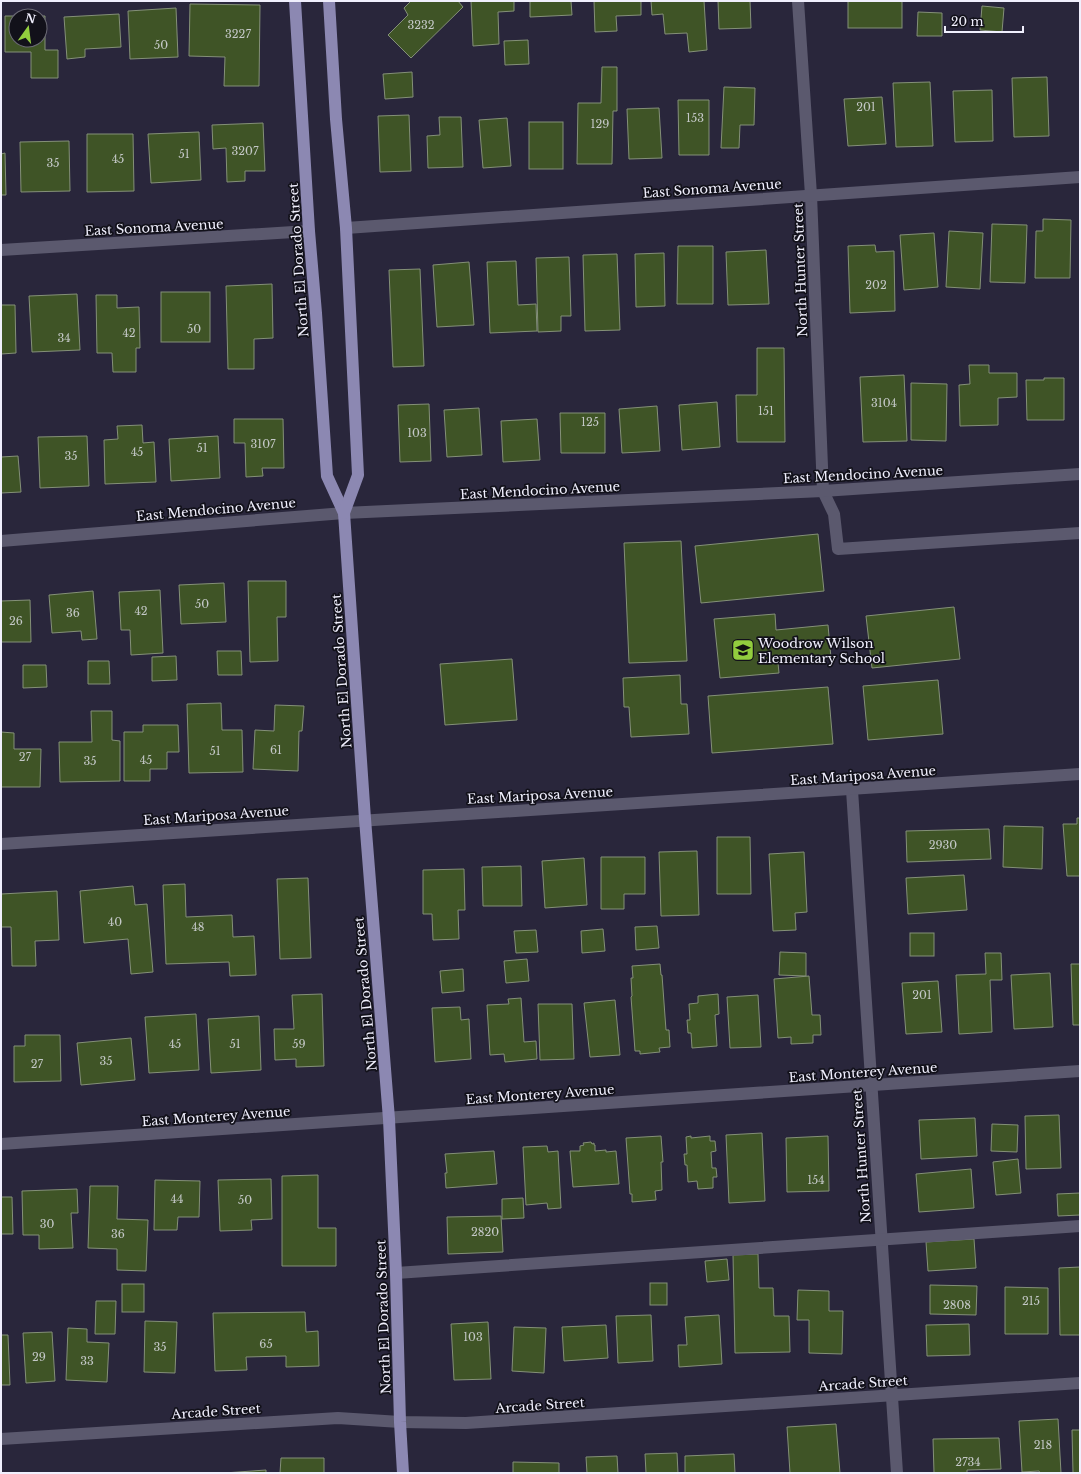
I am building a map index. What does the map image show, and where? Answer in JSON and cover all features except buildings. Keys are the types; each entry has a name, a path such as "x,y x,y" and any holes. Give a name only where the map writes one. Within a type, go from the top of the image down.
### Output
{"main road":[{"name":"North El Dorado Street","path":"295,1 309,231 327,476 344,513 389,1119 396,1273 400,1422 404,1473"},
{"name":"North El Dorado Street","path":"329,1 336,119 346,228 358,475 344,513"}],"street":[{"name":"North Hunter Street","path":"798,1 810,195 823,491"},
{"name":"East Sonoma Avenue","path":"346,228 1080,177"},
{"name":"East Sonoma Avenue","path":"1,250 309,231"},
{"name":"East Mendocino Avenue","path":"1,541 344,513 823,491 1080,474"},
{"path":"823,491 834,514 838,549 1080,533"},
{"name":"East Mariposa Avenue","path":"1,844 366,819 852,790 1080,774"},
{"name":"North Hunter Street","path":"852,790 880,1239 897,1473"},
{"name":"East Monterey Avenue","path":"1,1144 389,1119 1080,1071"},
{"path":"396,1273 1080,1226"},
{"name":"Arcade Street","path":"1,1439 338,1418 466,1424 1080,1383"}],"place":[{"name":"Woodrow Wilson Elementary School","path":"743,650"}]}
